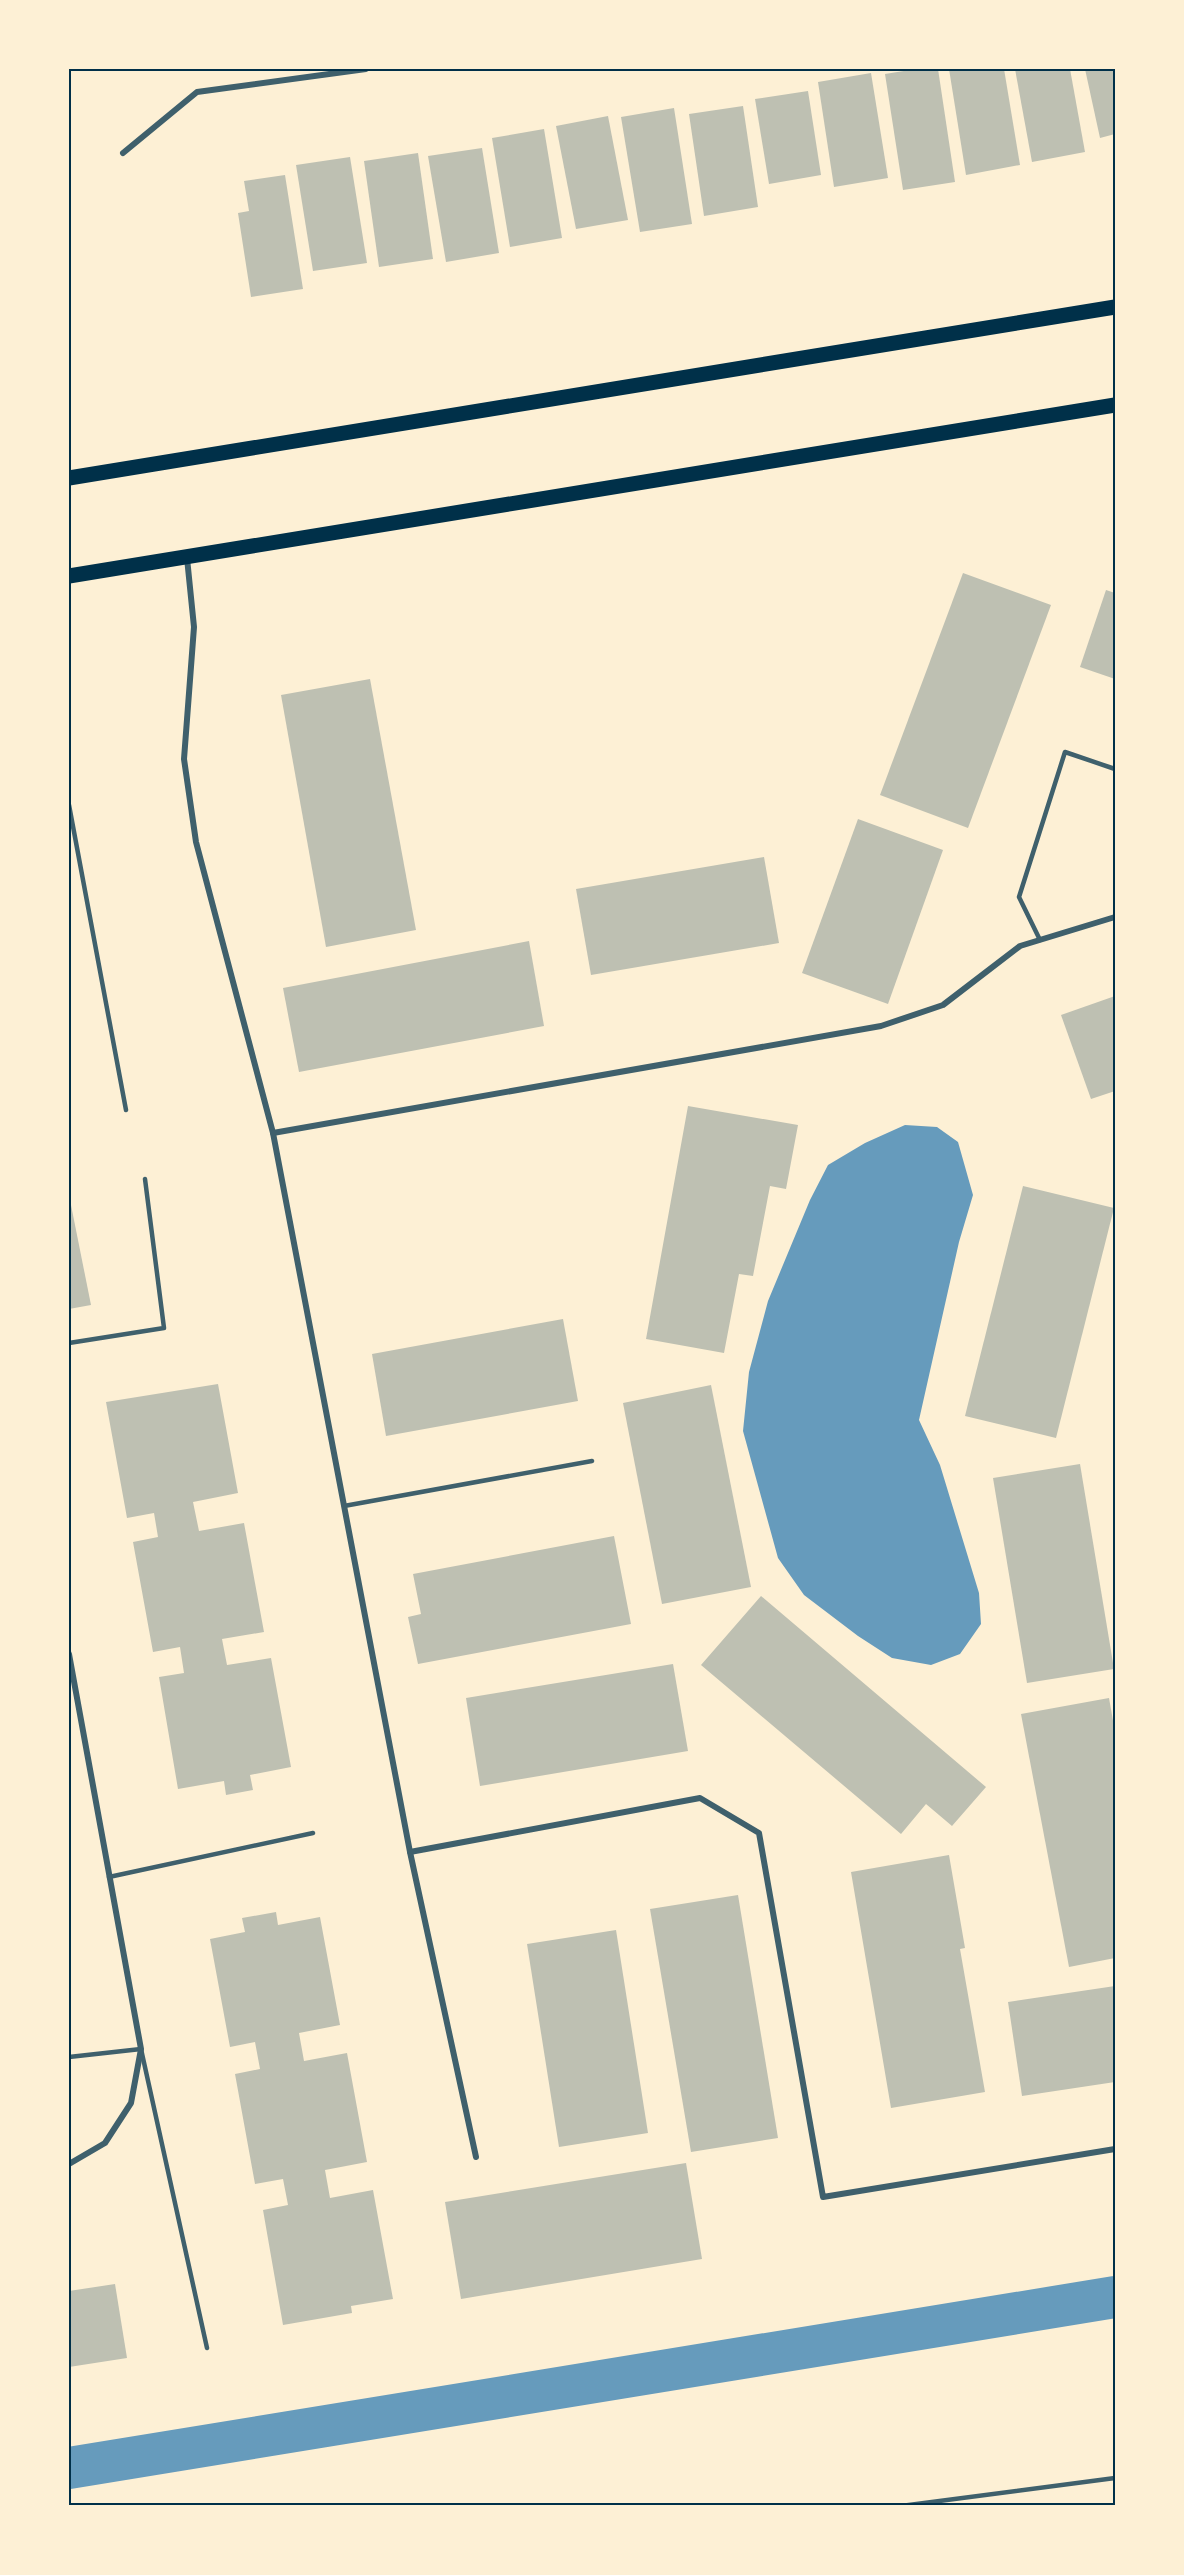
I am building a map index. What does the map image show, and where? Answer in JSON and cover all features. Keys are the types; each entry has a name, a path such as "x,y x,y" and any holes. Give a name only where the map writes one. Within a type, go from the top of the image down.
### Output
{"main road":[{"path":"69,478 1115,307"},
{"path":"69,576 1115,405"}],"street":[{"path":"123,153 197,92 366,69"},
{"path":"187,558 194,627 184,759 196,842 273,1133 410,1852 476,2157"},
{"path":"273,1133 881,1026 943,1005 1020,946 1115,916"},
{"path":"69,1654 141,2049 131,2103 105,2143 69,2164"},
{"path":"410,1852 700,1798 759,1833 823,2197 1115,2149"}],"lane":[{"path":"1040,940 1019,897 1065,752 1115,769"},
{"path":"69,805 126,1110"},
{"path":"69,1343 164,1328 145,1179"},
{"path":"344,1506 592,1461"},
{"path":"110,1877 313,1833"},
{"path":"69,2057 141,2049 207,2348"},
{"path":"901,2506 1115,2478"}],"water":[{"path":"905,1125 937,1127 958,1142 973,1195 959,1242 919,1420 940,1465 979,1593 981,1624 960,1654 931,1665 892,1658 858,1636 804,1595 778,1558 743,1431 749,1372 768,1301 810,1200 828,1165 865,1143"}],"building":[{"path":"916,69 938,69 955,182 903,190 885,74"},
{"path":"949,69 1004,69 1020,165 966,175"},
{"path":"1015,69 1070,69 1085,152 1032,162"},
{"path":"1085,69 1115,69 1115,134 1100,138"},
{"path":"871,73 888,178 834,187 818,82"},
{"path":"808,91 821,175 769,184 755,99"},
{"path":"743,106 758,207 704,216 689,114"},
{"path":"674,108 692,224 640,232 621,117"},
{"path":"608,116 628,220 576,229 556,126"},
{"path":"544,129 562,238 510,247 492,138"},
{"path":"482,148 499,253 446,262 428,156"},
{"path":"418,153 433,259 379,267 364,161"},
{"path":"350,157 367,263 313,271 296,165"},
{"path":"285,175 303,289 251,297 238,213 249,211 244,181"},
{"path":"963,573 1051,605 968,828 880,795"},
{"path":"1106,590 1115,593 1115,679 1080,667"},
{"path":"370,679 416,930 326,947 281,695"},
{"path":"858,819 943,850 888,1004 802,973"},
{"path":"764,857 779,943 591,975 576,889"},
{"path":"529,941 544,1026 299,1072 283,988"},
{"path":"1115,996 1115,1091 1091,1099 1061,1015"},
{"path":"688,1106 798,1125 786,1189 770,1186 753,1276 739,1274 724,1353 646,1339"},
{"path":"1023,1186 1114,1208 1056,1438 965,1416"},
{"path":"69,1195 91,1305 69,1309"},
{"path":"563,1319 578,1401 386,1436 372,1354"},
{"path":"218,1384 238,1493 193,1502 199,1531 244,1523 264,1632 222,1639 227,1665 271,1658 291,1767 250,1775 253,1790 226,1795 224,1781 178,1789 159,1677 184,1673 180,1647 153,1652 133,1542 158,1537 154,1513 127,1518 106,1402"},
{"path":"711,1385 751,1587 662,1604 623,1403"},
{"path":"1080,1464 1114,1669 1027,1683 993,1478"},
{"path":"614,1536 631,1624 418,1664 408,1617 421,1614 413,1574"},
{"path":"761,1596 986,1787 952,1826 926,1804 901,1834 701,1665"},
{"path":"673,1664 688,1751 480,1786 466,1698"},
{"path":"1109,1698 1115,1732 1115,1958 1069,1967 1021,1714"},
{"path":"949,1855 965,1948 960,1949 985,2092 891,2108 851,1872"},
{"path":"738,1895 778,2138 691,2152 650,1909"},
{"path":"276,1912 278,1925 320,1917 340,2025 299,2033 304,2061 347,2053 367,2162 325,2170 330,2198 373,2190 393,2299 351,2306 352,2313 283,2325 263,2210 288,2205 283,2179 255,2184 235,2074 260,2069 255,2042 230,2047 210,1939 245,1932 242,1918"},
{"path":"616,1930 648,2133 559,2147 527,1944"},
{"path":"1115,1986 1115,2082 1022,2096 1008,2002"},
{"path":"686,2163 702,2259 461,2299 445,2202"},
{"path":"115,2284 127,2358 69,2367 69,2291"}],"waterway":[{"path":"69,2468 1115,2297"}]}
